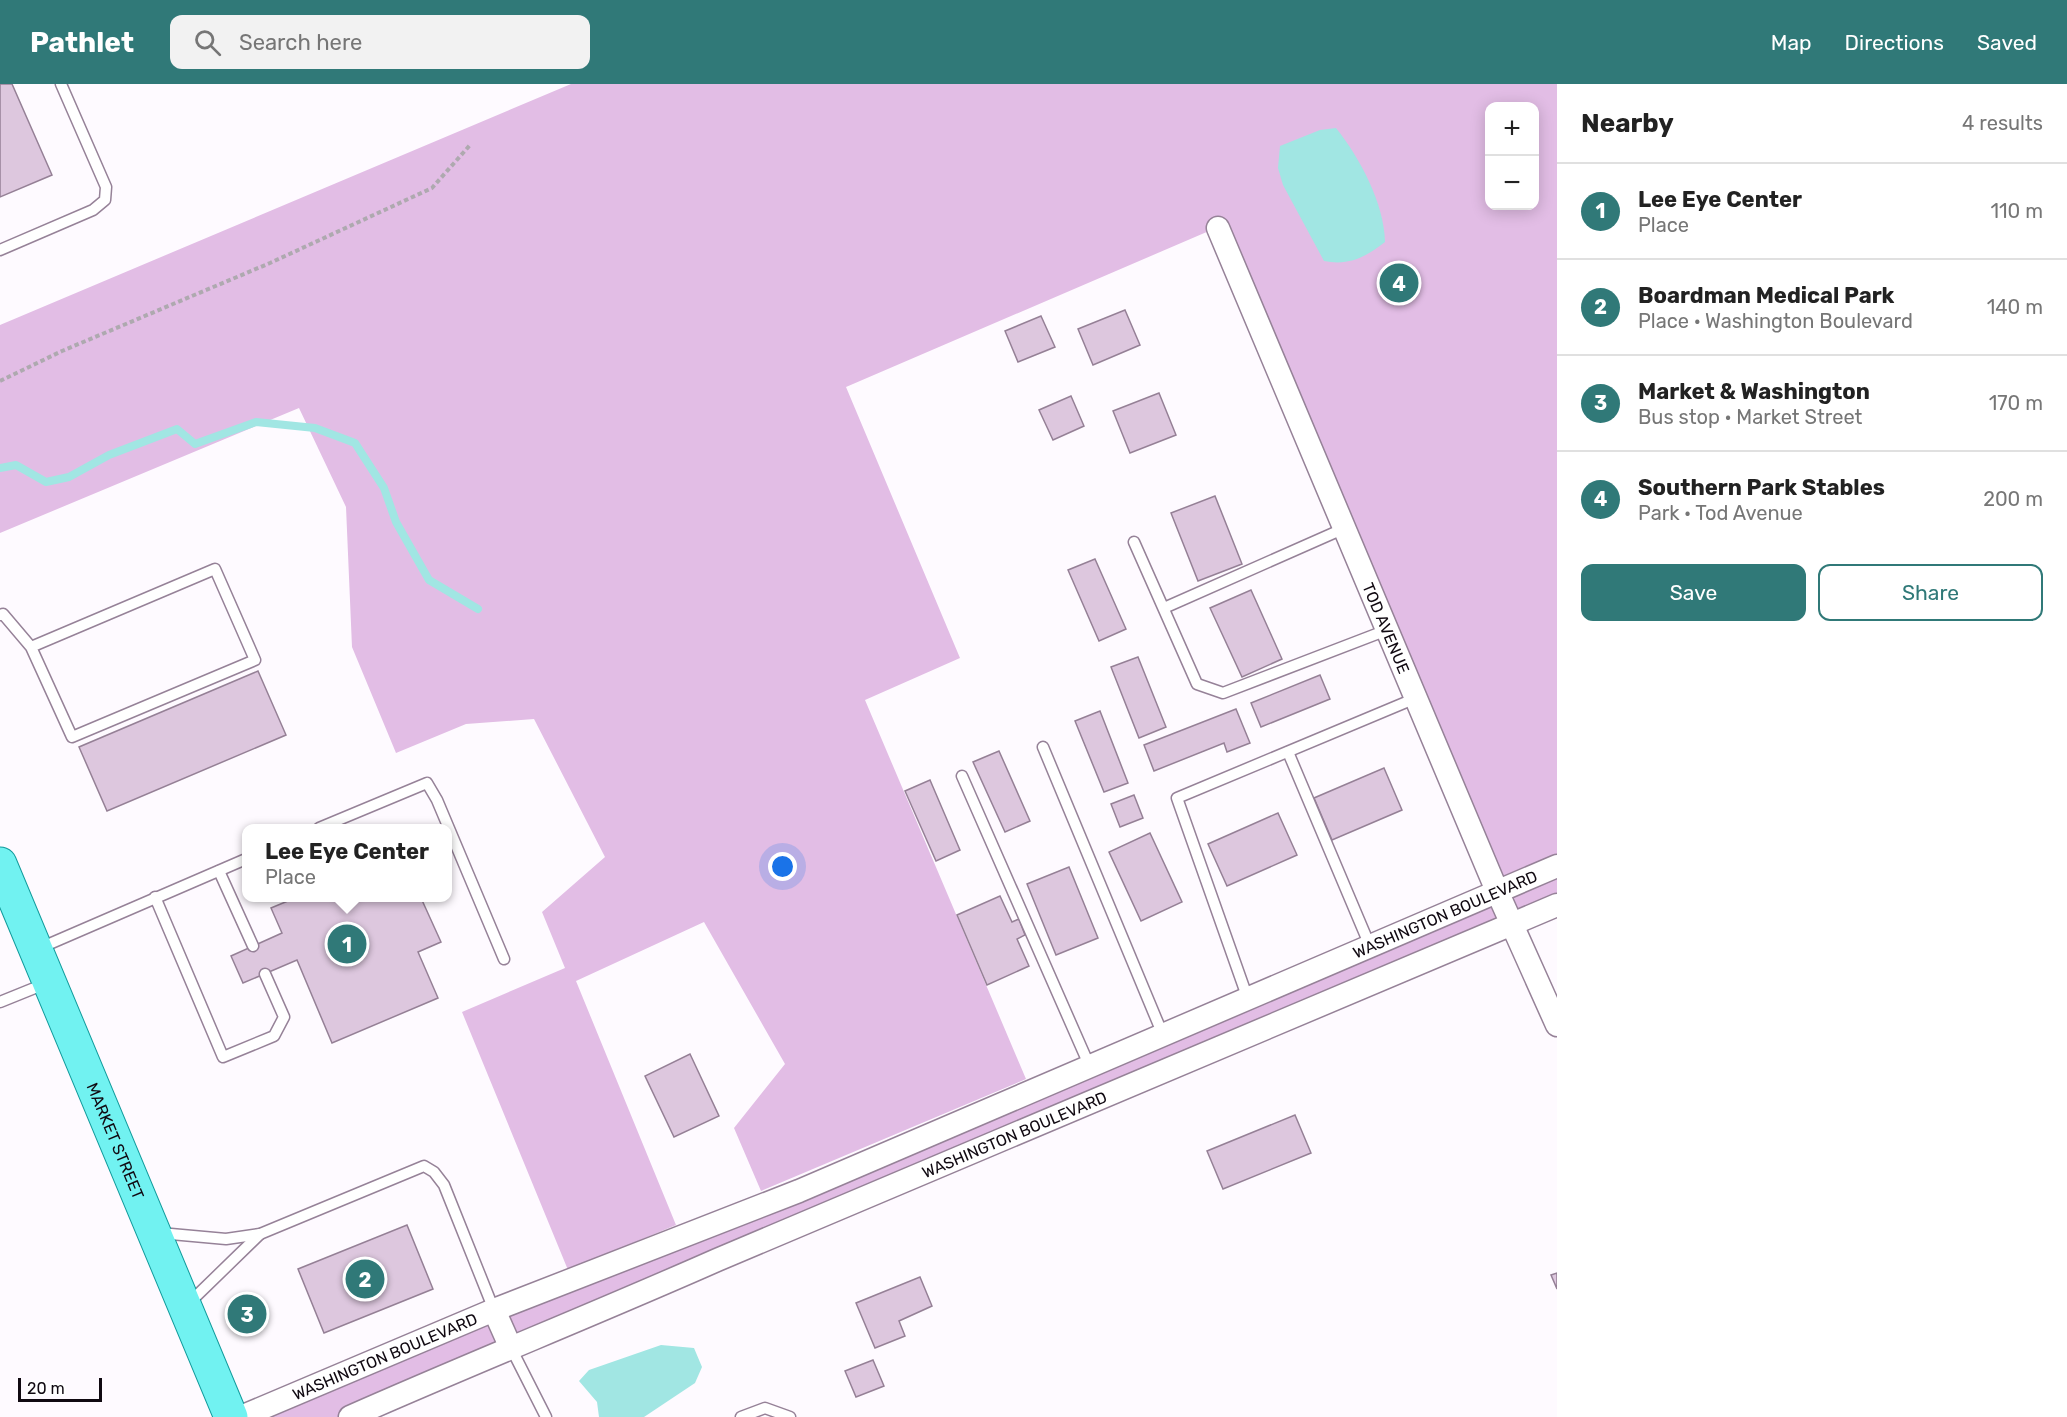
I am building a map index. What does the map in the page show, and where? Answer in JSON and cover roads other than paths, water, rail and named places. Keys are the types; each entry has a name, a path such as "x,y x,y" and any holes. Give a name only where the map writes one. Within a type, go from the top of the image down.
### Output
{"main road":[{"name":"MARKET STREET","path":"0,864 232,1416"}],"street":[{"name":"TOD AVENUE","path":"1218,228 1497,891 1514,923 1557,1025"},
{"name":"WASHINGTON BOULEVARD","path":"232,1416 494,1310 704,1230 799,1191 1557,866"},
{"name":"WASHINGTON BOULEVARD","path":"350,1417 510,1346 579,1322 717,1260 1557,905"},
{"path":"1202,1019 1216,1050"},
{"path":"799,1191 812,1220"},
{"path":"704,1230 717,1260"},
{"name":"WASHINGTON BOULEVARD","path":"494,1310 510,1346"}],"lane":[{"path":"0,250 93,210 105,200 106,187 61,84"},
{"path":"1164,608 1344,528"},
{"path":"1134,542 1197,684 1223,693 1387,630"},
{"path":"0,615 3,614 31,647 72,737 255,660 215,569 31,647"},
{"path":"1248,999 1177,798 1416,698"},
{"path":"1043,747 1163,1035"},
{"path":"1288,752 1370,946"},
{"path":"962,776 1090,1067"},
{"path":"329,824 427,783 447,824"},
{"path":"452,836 504,959"},
{"path":"37,950 242,861"},
{"path":"219,871 253,946"},
{"path":"155,897 223,1057 274,1036 284,1017 265,974"},
{"path":"0,1002 50,981"},
{"path":"155,1233 226,1239 260,1234 424,1166 434,1172 444,1185 494,1310"},
{"path":"185,1307 260,1234"},
{"path":"510,1346 546,1417"},
{"path":"741,1417 765,1408 790,1417"}],"water":[{"path":"1336,128 1354,153 1369,182 1384,227 1385,242 1364,256 1341,262 1324,261 1283,185 1278,168 1280,146 1320,130"},
{"path":"661,1345 694,1348 702,1367 695,1383 644,1417 599,1417 597,1402 579,1381 589,1370"}],"waterway":[{"path":"0,468 16,465 46,482 69,477 109,455 177,429 195,444 256,422 315,428 355,443 384,488 396,522 429,580 478,609"}],"place":[{"name":"Southern Park Stables","path":"1399,283"},
{"name":"Lee Eye Center","path":"347,944"},
{"name":"Boardman Medical Park","path":"365,1279"},
{"name":"Market & Washington","path":"247,1314"}]}
